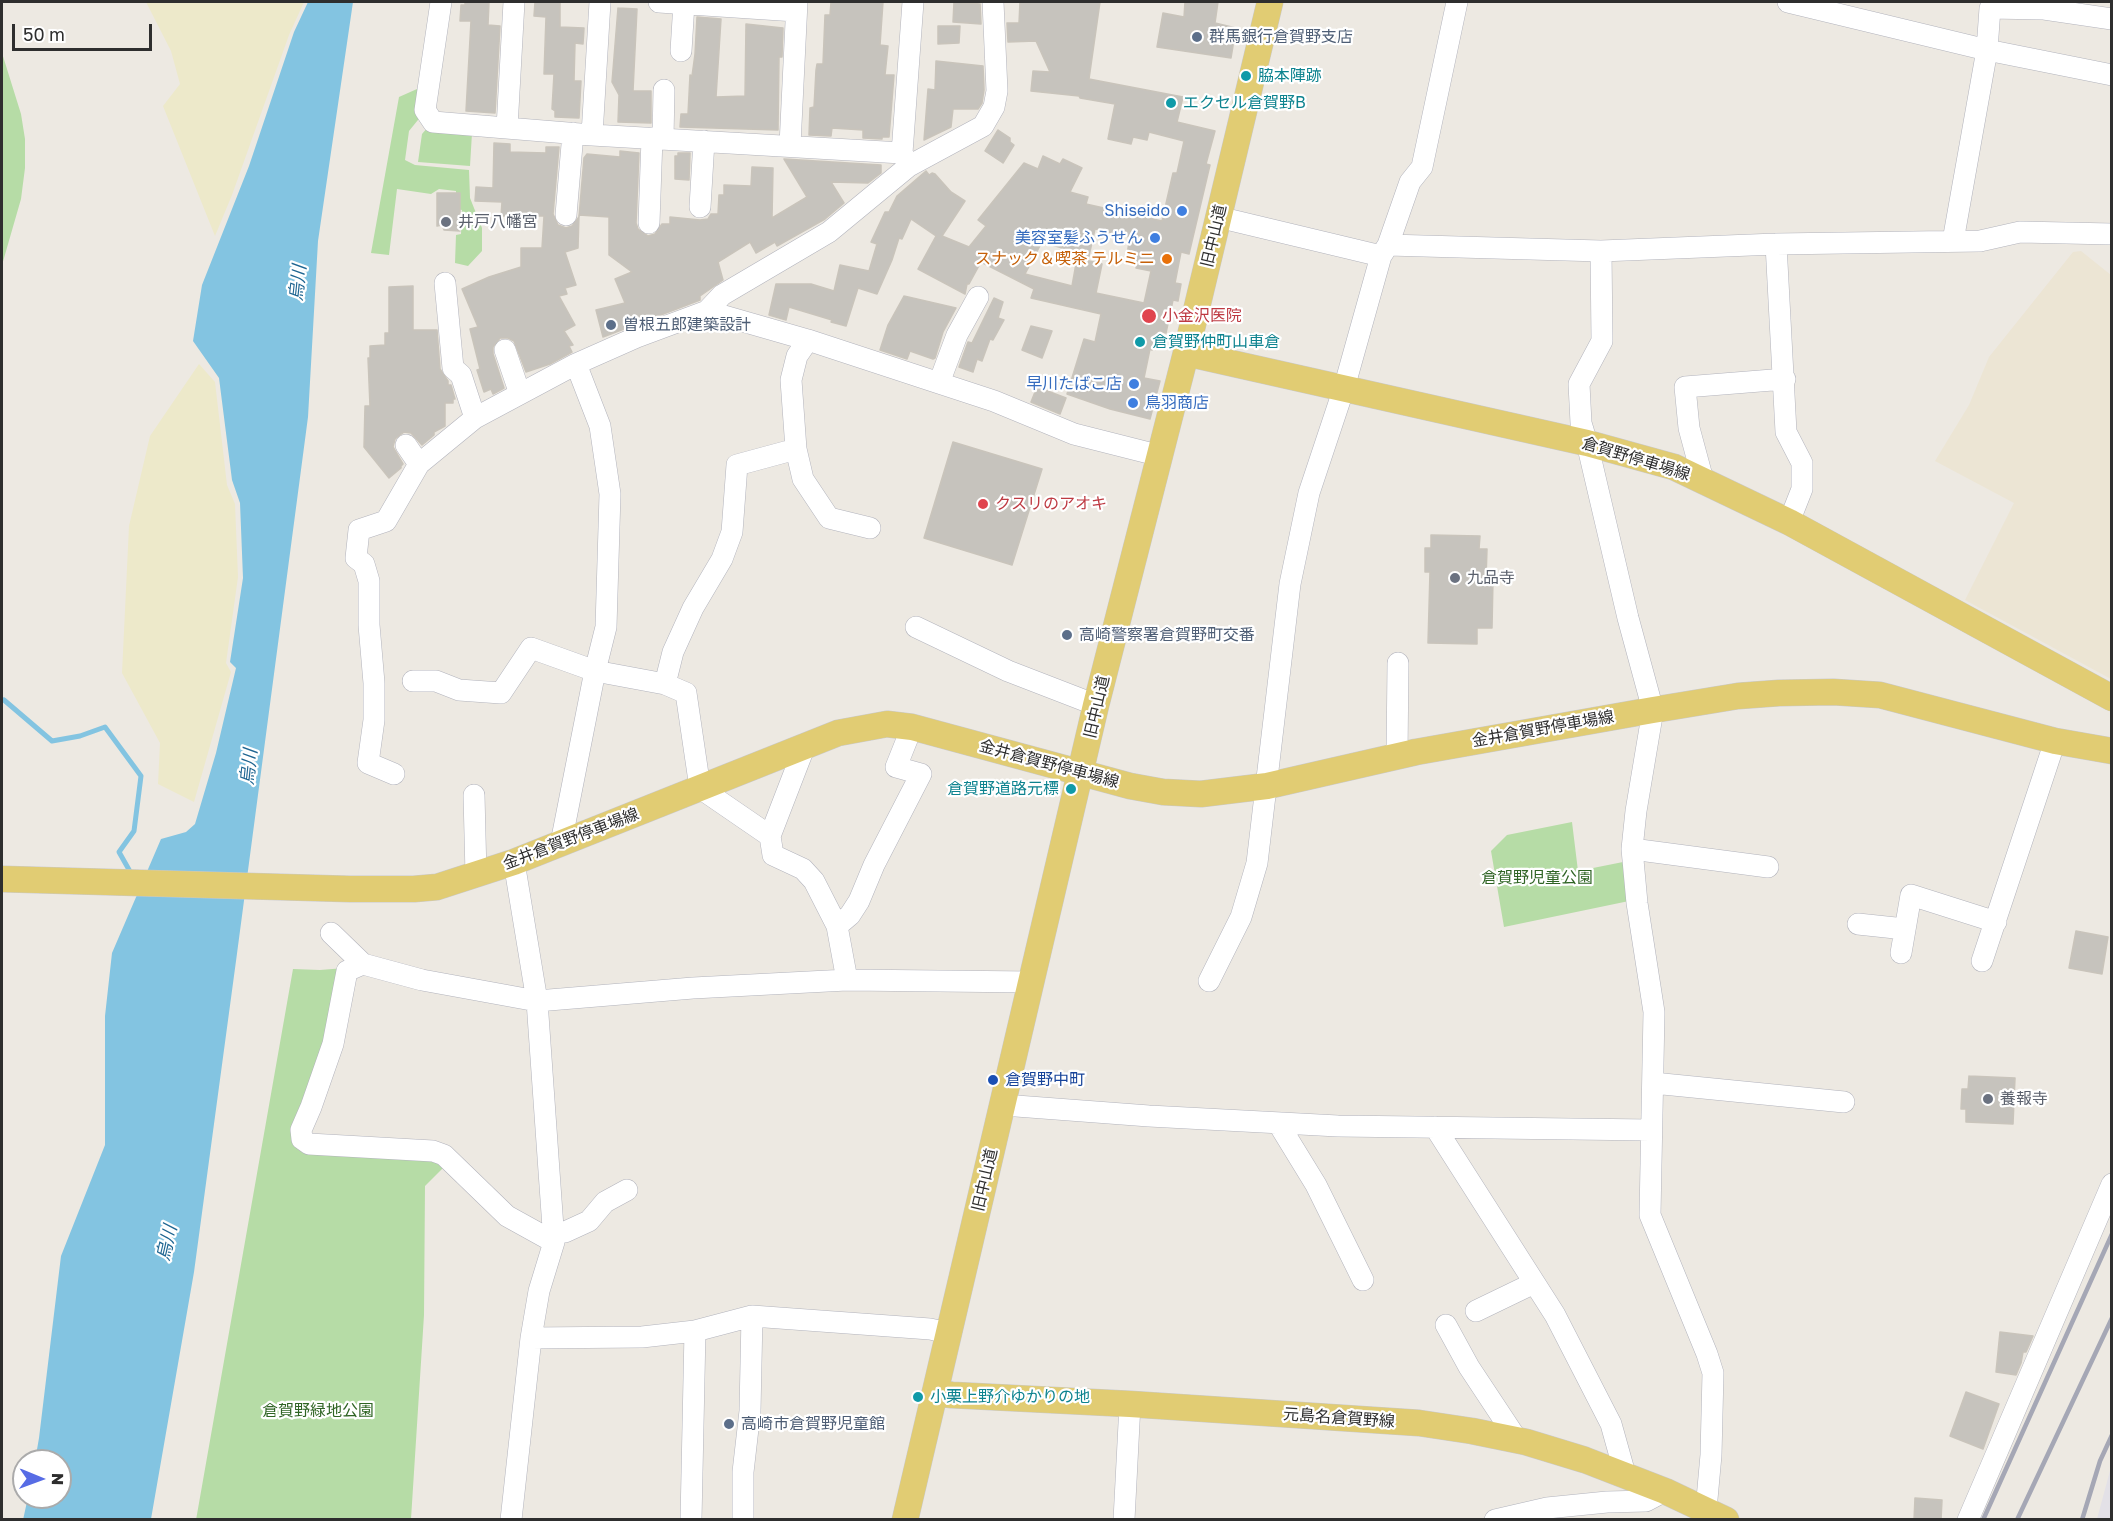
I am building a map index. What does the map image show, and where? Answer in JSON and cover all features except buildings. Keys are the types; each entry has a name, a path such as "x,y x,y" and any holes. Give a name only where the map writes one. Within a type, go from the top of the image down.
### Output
{"main road":[{"name":"旧中山道","path":"904,1520 936,1393 1096,705 1161,456 1270,2"},
{"name":"倉賀野停車場線","path":"1186,353 1587,443 1674,467 1789,522 2112,698"},
{"name":"金井倉賀野停車場線","path":"2,879 350,889 437,887 514,862 838,733 887,724 912,727 1130,786 1182,794 1267,786 1397,756 1737,696 1779,693 1833,692 1880,695 2055,741 2112,751"},
{"name":"元島名倉賀野線","path":"936,1393 1419,1423 1518,1441 1585,1460 1665,1491 1712,1516"}],"street":[{"path":"441,2 425,110 433,122 583,134 790,145 905,160"},
{"path":"507,128 514,2"},
{"path":"566,215 583,134 600,2"},
{"path":"659,2 796,6 790,145"},
{"path":"905,160 913,2"},
{"path":"394,774 368,764 374,720 369,581 364,564 356,558 359,530 386,521 419,464 476,418 576,364 637,337 707,311 722,295 829,232 905,160 983,126 994,107 997,91 993,2"},
{"path":"1209,981 1241,917 1257,863 1290,584 1309,493 1344,388 1385,250 1410,182 1422,167 1457,2"},
{"path":"1788,2 1987,50 2112,75"},
{"path":"681,51 684,3"},
{"path":"1953,241 1987,50 1990,8 2044,5 2112,19"},
{"path":"649,223 664,90"},
{"path":"700,207 704,141"},
{"path":"1218,216 1385,250 1601,251 1776,244 1980,241 2020,231 2112,234"},
{"path":"1776,244 1785,379 1786,432 1802,463 1802,489 1789,522"},
{"path":"1601,251 1602,340 1578,384 1581,423 1628,618 1653,710 1632,849 1637,903 1654,1012 1650,1215 1713,1373 1712,1516"},
{"path":"445,284 453,368 461,375 476,418"},
{"path":"939,383 957,334 978,297"},
{"path":"707,311 808,340 994,401 1074,434 1161,456"},
{"path":"808,340 797,356 791,380 796,448 803,479 829,518 870,528"},
{"path":"504,350 520,394"},
{"path":"561,843 606,627 610,494 600,426 576,364"},
{"path":"1703,480 1689,428 1685,387 1785,379"},
{"path":"406,445 419,464"},
{"path":"665,684 673,652 693,608 722,559 732,532 737,465 796,448"},
{"path":"916,627 1008,671 1096,705"},
{"path":"413,681 436,681 459,690 501,693 531,648 595,671 665,684 686,693 700,788 770,836"},
{"path":"1397,756 1398,663"},
{"path":"837,926 850,915 859,901 874,865 921,774 896,767 912,727"},
{"path":"1982,961 2055,741"},
{"path":"804,748 770,836 773,855 803,869 814,881 837,926 847,980"},
{"path":"474,795 476,875"},
{"path":"1632,849 1768,867"},
{"path":"511,1520 531,1338 539,1291 554,1237 537,1001 514,862"},
{"path":"1901,953 1911,895 1996,922"},
{"path":"1858,924 1905,929"},
{"path":"331,933 363,964 422,980 537,1001 693,988 847,980 1031,982"},
{"path":"363,964 348,971 333,1044 301,1130 302,1139 309,1144 433,1151 444,1155 507,1216 554,1237 589,1221 605,1202 627,1190"},
{"path":"1653,1083 1844,1102"},
{"path":"1003,1105 1149,1116 1338,1126 1650,1130"},
{"path":"1278,1123 1316,1185 1364,1280"},
{"path":"1435,1127 1555,1315 1611,1424 1624,1474"},
{"path":"1968,1520 2112,1184"},
{"path":"1476,1311 1534,1283"},
{"path":"531,1338 642,1337 695,1331 752,1316 930,1329 949,1333"},
{"path":"743,1520 743,1472 750,1411 752,1316"},
{"path":"1446,1325 1469,1367 1518,1441"},
{"path":"691,1520 695,1331"},
{"path":"1124,1520 1130,1404"},
{"path":"1495,1520 1547,1508 1646,1501 1665,1491"}],"shaded area":[{"path":"2081,251 2111,275 2111,679 1965,600 2014,503 1935,461 1969,405 1989,357 2073,252"},
{"path":"2111,1467 2111,1519 2097,1519"}],"green space":[{"path":"2,53 21,114 25,139 25,168 21,199 2,265"},
{"path":"417,89 421,94 422,115 409,131 405,160 415,165 469,170 470,198 482,228 482,251 468,266 455,263 456,235 461,234 462,210 456,209 456,191 439,189 431,194 397,189 389,255 371,253 399,97"},
{"path":"428,127 472,133 470,166 418,162 422,134"},
{"name":"倉賀野児童公園","path":"1572,822 1578,871 1623,862 1629,901 1504,927 1491,851 1507,835"},
{"name":"倉賀野緑地公園","path":"345,968 298,1140 430,1156 446,1165 425,1186 424,1315 411,1519 196,1520 293,969"}],"sand":[{"path":"146,2 304,2 289,35 215,236 163,106 180,84 171,51"},
{"path":"199,364 215,382 227,485 235,504 238,577 226,663 231,672 194,802 158,784 160,743 122,673 129,526 150,436"}],"water":[{"name":"烏川","path":"308,2 353,2 318,241 308,417 236,961 194,1272 151,1519 23,1520 25,1509 72,1509 72,1449 37,1449 61,1256 105,1145 105,1016 112,953 161,839 186,832 195,824 216,753 236,668 230,662 243,578 240,503 232,480 219,378 193,341 202,285 249,166 294,32"}],"waterway":[{"path":"4,700 52,741 80,736 105,727 141,776 134,831 119,852 132,875"}],"railway":[{"path":"1983,1520 2112,1234"},
{"path":"2017,1520 2112,1318"},
{"path":"2082,1520 2100,1461 2112,1435"}],"place":[{"name":"群馬銀行倉賀野支店","path":"1197,37"},
{"name":"脇本陣跡","path":"1246,76"},
{"name":"エクセル倉賀野B","path":"1171,103"},
{"name":"Shiseido","path":"1182,211"},
{"name":"井戸八幡宮","path":"446,222"},
{"name":"美容室髪ふうせん","path":"1155,238"},
{"name":"スナック＆喫茶 テルミニ","path":"1167,259"},
{"name":"小金沢医院","path":"1149,316"},
{"name":"曽根五郎建築設計","path":"611,325"},
{"name":"倉賀野仲町山車倉","path":"1140,342"},
{"name":"早川たばこ店","path":"1134,384"},
{"name":"鳥羽商店","path":"1133,403"},
{"name":"クスリのアオキ","path":"983,504"},
{"name":"九品寺","path":"1455,578"},
{"name":"高崎警察署倉賀野町交番","path":"1067,635"},
{"name":"倉賀野道路元標","path":"1071,789"},
{"name":"倉賀野中町","path":"993,1080"},
{"name":"養報寺","path":"1988,1099"},
{"name":"小栗上野介ゆかりの地","path":"918,1397"},
{"name":"高崎市倉賀野児童館","path":"729,1424"}]}
